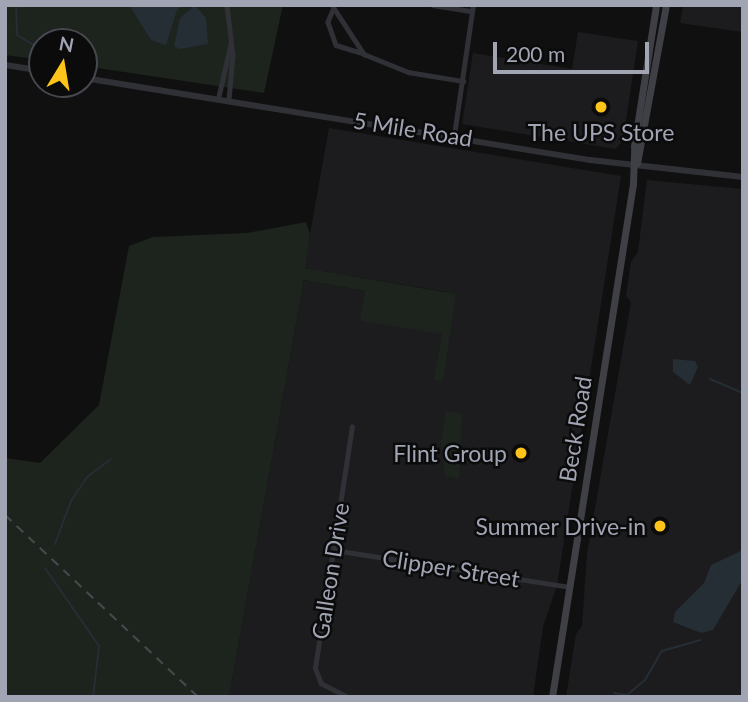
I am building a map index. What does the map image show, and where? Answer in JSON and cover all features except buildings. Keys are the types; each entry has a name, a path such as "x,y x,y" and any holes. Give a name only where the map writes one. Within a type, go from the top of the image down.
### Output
{"main road":[{"name":"Beck Road","path":"635,167 634,146 656,5"},
{"name":"Beck Road","path":"553,697 635,167 666,5"}],"street":[{"path":"227,5 232,41 229,100"},
{"path":"433,5 472,8 454,135"},
{"path":"333,7 328,22 336,45 408,72 463,81"},
{"path":"333,7 364,54"},
{"path":"218,99 232,41"},
{"path":"5,65 28,69"},
{"name":"5 Mile Road","path":"98,80 454,135 635,167 743,177"},
{"name":"Galleon Drive","path":"347,697 321,684 315,673 352,427"},
{"name":"Clipper Street","path":"334,550 569,587"}],"shaded area":[{"path":"5,5 283,5 264,93 98,68 98,28 28,28 28,58 5,55"},
{"path":"129,5 184,5 177,10 166,45 151,40"},
{"path":"195,5 206,18 208,44 180,49 174,46 180,18"},
{"path":"683,5 743,5 743,32 680,23"},
{"path":"578,32 638,41 623,140 616,149 462,124 473,53 572,69"},
{"path":"329,128 621,176 557,585 543,627 533,697 229,697 304,280 365,291 361,321 442,333 447,292 304,268"},
{"path":"647,180 743,189 743,697 566,697 576,634 582,626 587,554 631,302 626,296 631,262 638,252"},
{"path":"306,222 310,234 305,268 456,294 443,381 434,380 442,334 360,321 365,291 304,280 229,697 5,697 5,458 40,463 99,405 129,246 153,237 247,233"},
{"path":"673,359 695,361 698,367 690,385 673,372"},
{"path":"446,411 462,414 459,479 445,476 441,442"},
{"path":"743,550 743,579 713,630 701,633 673,622 675,612 704,583 711,565"}],"waterway":[{"path":"16,5 17,35 28,42"},
{"path":"710,379 743,393"},
{"path":"55,544 71,501 87,477 111,459"},
{"path":"45,568 99,646 93,697"},
{"path":"614,693 627,695 645,680 662,651 700,640"}],"railway":[{"path":"5,515 198,697"}],"place":[{"name":"The UPS Store","path":"601,107"},
{"name":"Flint Group","path":"521,453"},
{"name":"Summer Drive-in","path":"660,526"}]}
